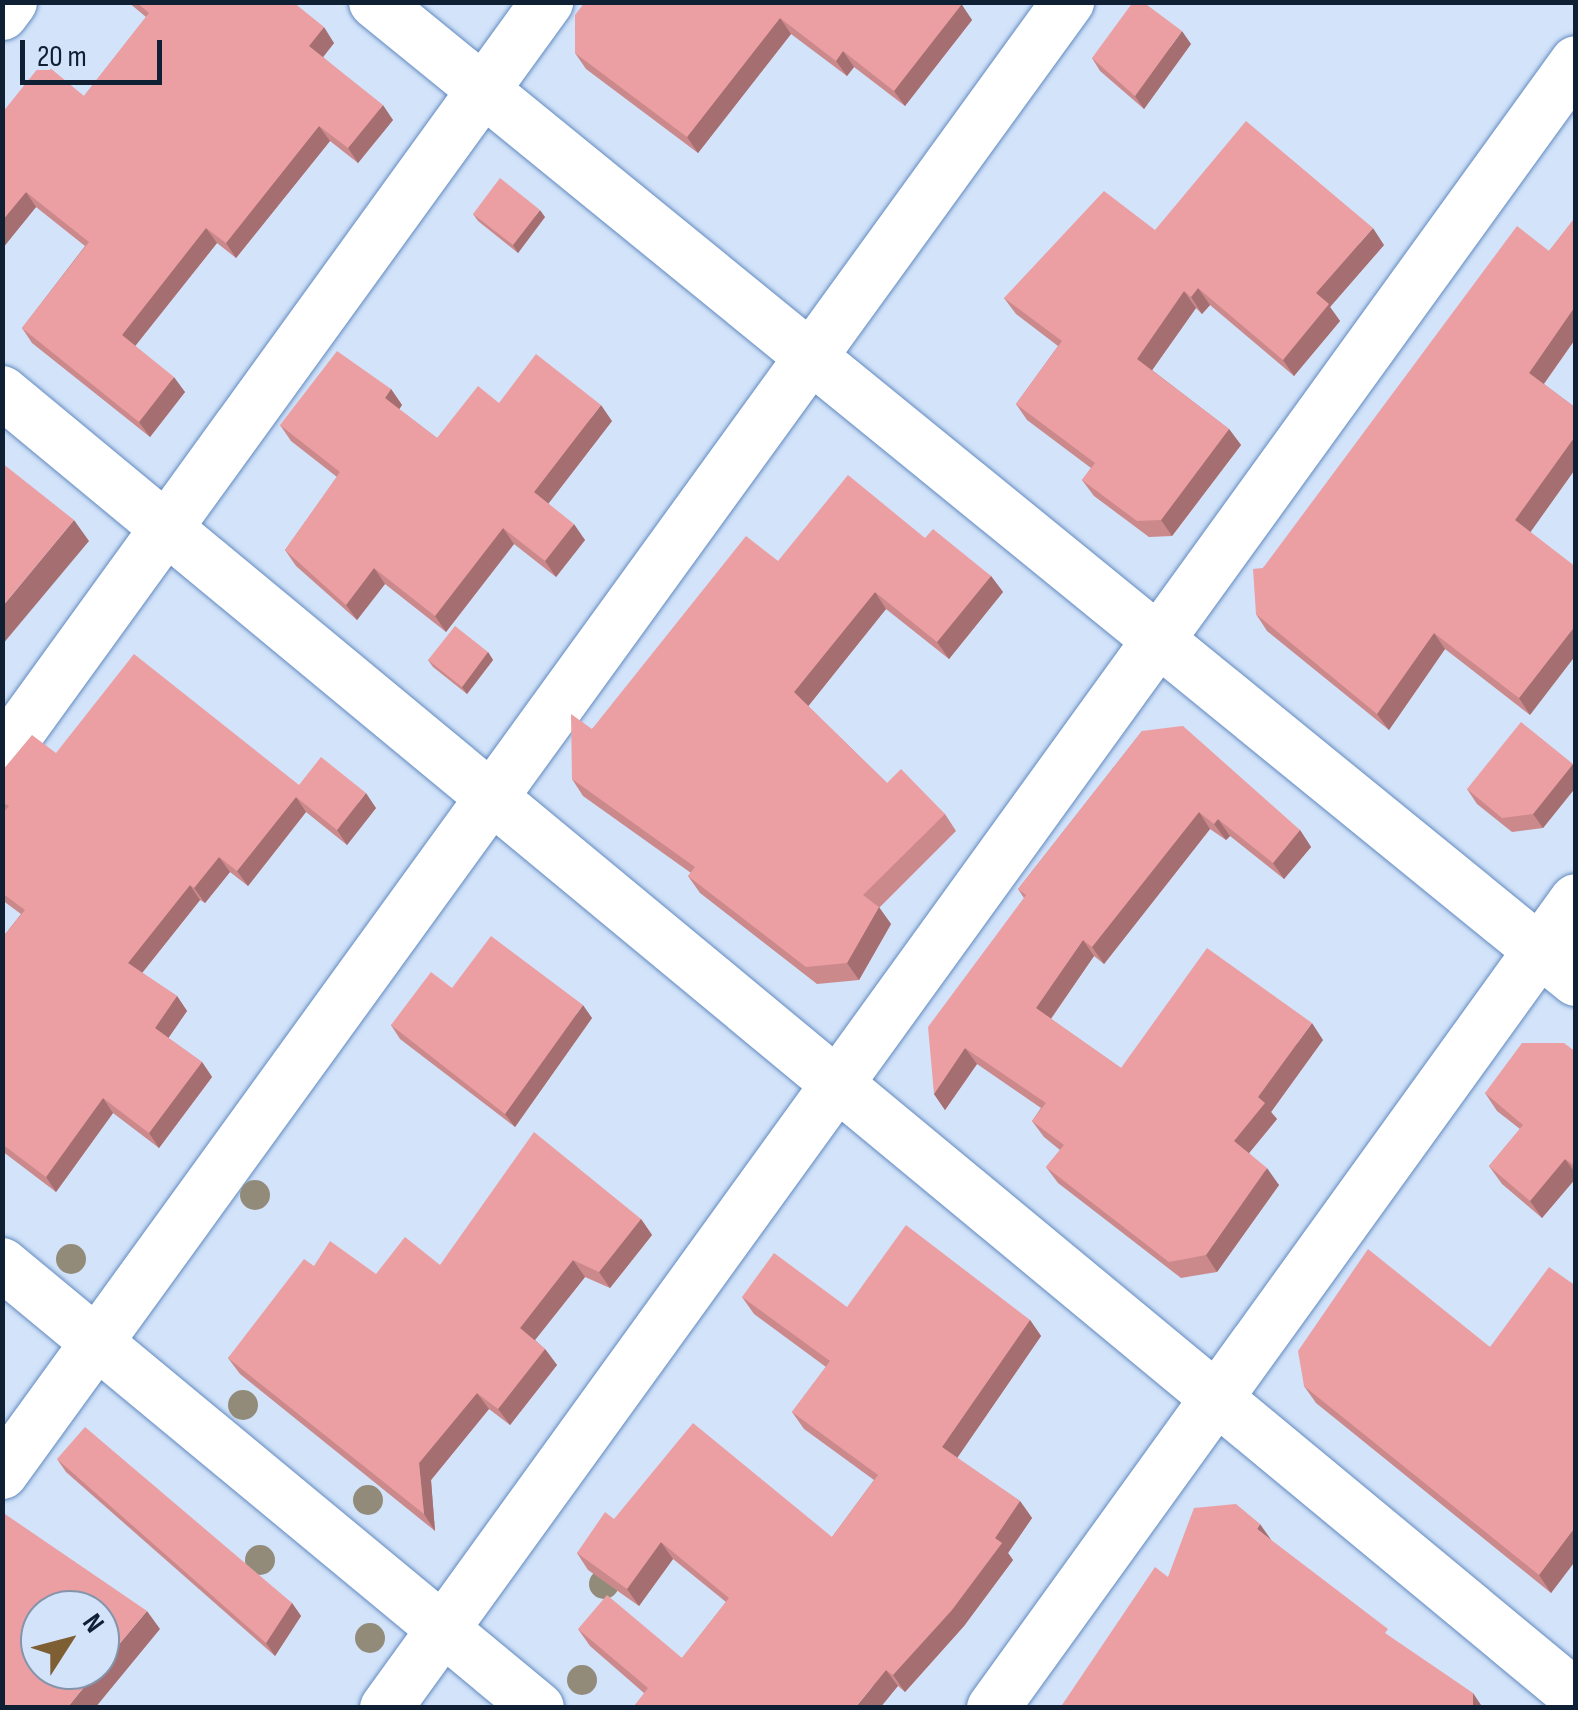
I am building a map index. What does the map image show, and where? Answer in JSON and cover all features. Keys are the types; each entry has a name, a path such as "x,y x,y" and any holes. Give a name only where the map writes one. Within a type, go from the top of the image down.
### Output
{"street":[{"path":"2,14 11,2"},
{"path":"374,2 1558,965"},
{"path":"2,755 547,2"},
{"path":"2,1473 1068,2"},
{"path":"386,1708 1576,62"},
{"path":"2,392 1576,1696"},
{"path":"993,1708 1216,1398 1558,965 1576,900"},
{"path":"2,1264 538,1708"}],"building":[{"path":"136,2 293,2 324,27 309,46 383,105 348,148 319,126 226,243 206,228 122,335 174,377 139,422 22,328 89,242 26,192 2,221 2,113 43,62 84,96 149,13"},
{"path":"585,2 962,4 894,91 843,51 836,61 780,18 687,137 575,53 575,15"},
{"path":"1133,2 1143,2 1182,31 1135,96 1092,58"},
{"path":"1246,121 1373,228 1316,293 1329,304 1283,360 1198,288 1191,297 1184,291 1137,359 1229,429 1161,520 1137,521 1082,480 1095,463 1016,404 1062,341 1004,298 1104,191 1155,230"},
{"path":"500,178 540,210 513,245 473,214"},
{"path":"1576,216 1576,305 1529,373 1576,408 1576,435 1515,520 1576,567 1576,625 1519,698 1434,633 1377,714 1256,614 1253,569 1263,568 1517,226 1549,251"},
{"path":"337,351 391,389 385,398 437,438 478,386 499,403 536,354 601,405 534,492 574,524 545,561 503,528 435,616 374,568 346,605 285,550 340,472 280,425"},
{"path":"2,463 74,520 2,607"},
{"path":"848,475 925,538 933,529 991,576 937,642 875,592 794,692 887,783 901,769 945,814 863,895 879,907 847,963 806,967 688,876 695,867 572,779 571,714 592,729 746,536 778,561"},
{"path":"455,626 488,652 462,687 428,660"},
{"path":"134,654 299,785 321,757 366,793 337,830 296,797 237,871 219,857 194,888 190,885 128,963 177,996 155,1028 202,1062 149,1133 103,1098 46,1177 2,1144 2,938 25,910 2,893 2,814 9,806 2,802 2,771 32,735 56,753"},
{"path":"1521,722 1573,764 1533,814 1502,818 1467,789"},
{"path":"1183,726 1300,830 1273,863 1218,819 1214,824 1199,812 1092,947 1083,940 1036,1008 1121,1068 1207,948 1312,1023 1258,1097 1265,1103 1234,1141 1267,1168 1206,1255 1169,1262 1046,1167 1064,1145 1032,1121 1046,1103 965,1048 934,1094 928,1027 1026,895 1018,889 1142,731"},
{"path":"491,936 583,1005 505,1114 391,1025 431,972 452,988"},
{"path":"1522,1043 1564,1043 1576,1052 1576,1167 1565,1159 1530,1201 1489,1166 1523,1125 1485,1093"},
{"path":"534,1132 641,1219 599,1272 573,1260 520,1328 545,1349 498,1409 477,1393 419,1463 424,1514 228,1358 304,1259 314,1266 330,1241 376,1274 405,1237 440,1265"},
{"path":"906,1225 1030,1320 942,1447 1020,1501 995,1538 1002,1543 952,1610 893,1675 886,1670 855,1708 635,1708 648,1688 578,1629 607,1595 682,1658 729,1598 661,1542 627,1589 577,1553 605,1512 614,1519 693,1423 832,1537 878,1475 792,1412 830,1361 742,1297 774,1253 847,1307"},
{"path":"1368,1249 1490,1347 1549,1267 1576,1286 1576,1526 1539,1575 1304,1386 1298,1351"},
{"path":"85,1427 292,1603 266,1643 57,1459"},
{"path":"1236,1504 1260,1524 1257,1529 1388,1629 1385,1633 1473,1693 1473,1708 1060,1708 1155,1567 1168,1577 1194,1508"},
{"path":"2,1512 116,1590 20,1590 20,1690 82,1690 67,1708 2,1708"},
{"path":"120,1593 147,1611 120,1643"}]}
